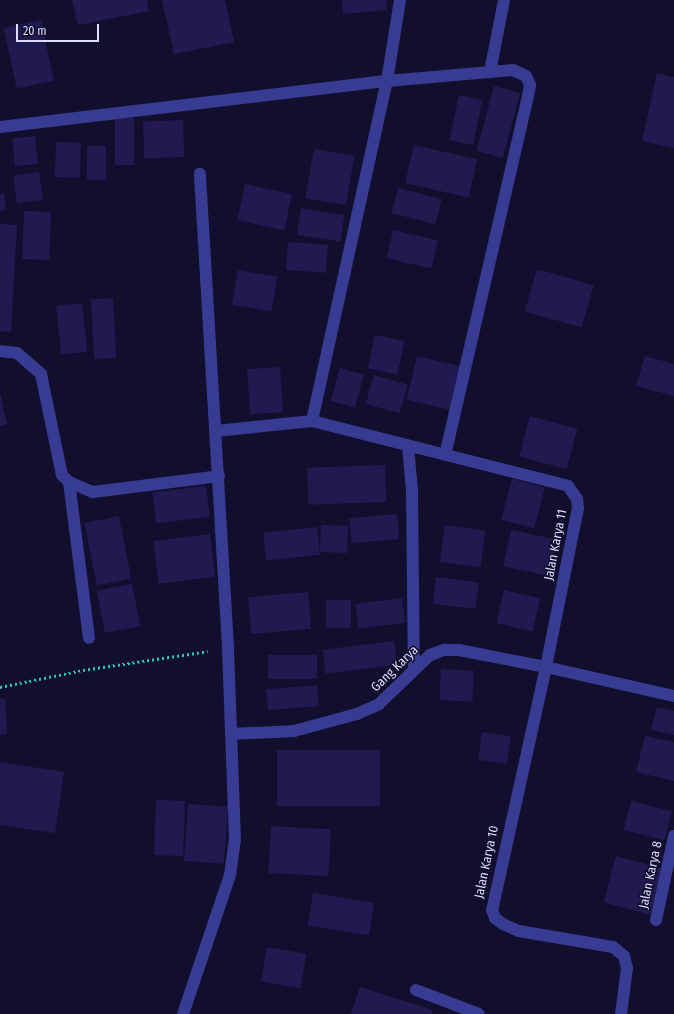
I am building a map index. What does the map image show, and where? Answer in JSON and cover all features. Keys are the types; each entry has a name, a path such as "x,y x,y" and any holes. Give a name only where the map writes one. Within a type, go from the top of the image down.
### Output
{"street":[{"path":"216,431 312,421 387,81 400,0"},
{"path":"490,72 504,0"},
{"path":"0,127 387,81 490,72 520,72 526,76 529,91 445,455"},
{"path":"183,1014 230,875 235,840 228,647 200,174"},
{"path":"0,351 17,353 41,374 62,475 69,482 93,492 219,476"},
{"name":"Jalan Karya 11","path":"312,421 408,447 568,486 577,499 578,508 546,667"},
{"path":"408,447 412,490 414,670"},
{"path":"69,482 89,638"},
{"name":"Gang Karya","path":"231,734 294,731 357,714 379,704 398,688 430,654 451,650 546,667 674,696"},
{"name":"Jalan Karya 10","path":"546,667 492,910 495,918 503,924 519,931 613,947 624,956 627,968 621,1014"},
{"name":"Jalan Karya 8","path":"656,920 674,836"},
{"path":"416,990 479,1014"}],"path":[{"path":"0,687 83,670 228,647"}],"building":[{"path":"72,0 147,0 149,11 78,25"},
{"path":"162,0 225,0 234,42 174,54"},
{"path":"342,0 386,0 387,10 343,14"},
{"path":"41,20 54,81 17,89 4,28"},
{"path":"657,73 674,77 674,148 642,141"},
{"path":"494,86 520,93 503,158 477,151"},
{"path":"459,95 482,100 473,145 449,140"},
{"path":"115,118 134,118 134,165 115,165"},
{"path":"183,120 184,157 144,158 143,121"},
{"path":"35,136 38,164 15,166 12,138"},
{"path":"56,142 81,143 80,178 55,177"},
{"path":"414,145 477,160 469,198 405,183"},
{"path":"87,146 106,146 106,180 87,180"},
{"path":"314,149 354,156 346,205 305,198"},
{"path":"39,172 43,200 17,203 13,176"},
{"path":"245,184 292,194 284,230 237,220"},
{"path":"398,188 442,199 435,224 392,213"},
{"path":"4,193 6,210 0,211 0,194"},
{"path":"301,208 344,215 340,242 297,235"},
{"path":"24,211 51,212 49,260 22,259"},
{"path":"0,224 17,225 11,332 0,331"},
{"path":"393,230 438,240 431,269 386,258"},
{"path":"288,242 328,245 326,273 286,270"},
{"path":"537,269 594,285 582,328 525,311"},
{"path":"238,270 277,277 271,311 232,304"},
{"path":"113,298 116,358 94,359 91,299"},
{"path":"82,303 87,352 61,354 56,306"},
{"path":"375,335 404,341 397,374 368,368"},
{"path":"417,356 460,366 450,410 407,400"},
{"path":"645,356 674,364 674,396 636,386"},
{"path":"280,367 283,412 250,414 247,369"},
{"path":"340,368 364,375 355,408 331,401"},
{"path":"374,375 408,385 399,413 366,404"},
{"path":"0,393 7,424 0,426"},
{"path":"530,416 577,429 566,469 519,457"},
{"path":"385,465 386,502 308,505 307,468"},
{"path":"512,479 545,488 534,528 501,520"},
{"path":"206,486 210,517 156,523 152,493"},
{"path":"397,514 399,539 351,543 349,518"},
{"path":"119,516 131,579 97,586 85,523"},
{"path":"321,525 348,526 347,553 320,552"},
{"path":"445,525 486,531 480,567 440,562"},
{"path":"317,527 320,555 266,560 263,533"},
{"path":"511,530 557,540 549,576 503,566"},
{"path":"210,534 215,577 159,584 153,541"},
{"path":"436,577 479,582 475,609 433,604"},
{"path":"132,584 140,626 105,633 97,591"},
{"path":"504,590 540,598 532,631 496,623"},
{"path":"308,592 311,629 251,634 248,597"},
{"path":"402,598 405,623 358,629 355,604"},
{"path":"326,600 351,600 351,628 326,628"},
{"path":"394,641 397,665 325,674 323,650"},
{"path":"268,655 317,655 317,679 268,679"},
{"path":"441,669 474,671 472,702 439,700"},
{"path":"317,685 319,706 268,710 266,689"},
{"path":"0,699 5,699 7,734 0,735"},
{"path":"657,707 674,711 674,735 651,730"},
{"path":"482,732 511,736 507,764 478,760"},
{"path":"645,736 674,742 674,781 636,772"},
{"path":"277,750 380,750 380,806 277,806"},
{"path":"0,762 64,772 55,833 0,825"},
{"path":"156,800 185,801 183,856 154,855"},
{"path":"631,801 672,811 664,840 624,830"},
{"path":"188,804 228,807 224,864 184,861"},
{"path":"271,826 331,829 328,876 269,873"},
{"path":"616,856 662,868 650,915 604,902"},
{"path":"313,893 374,903 369,935 308,926"},
{"path":"267,947 306,954 300,988 261,981"},
{"path":"360,987 433,1010 432,1014 351,1014"}]}
